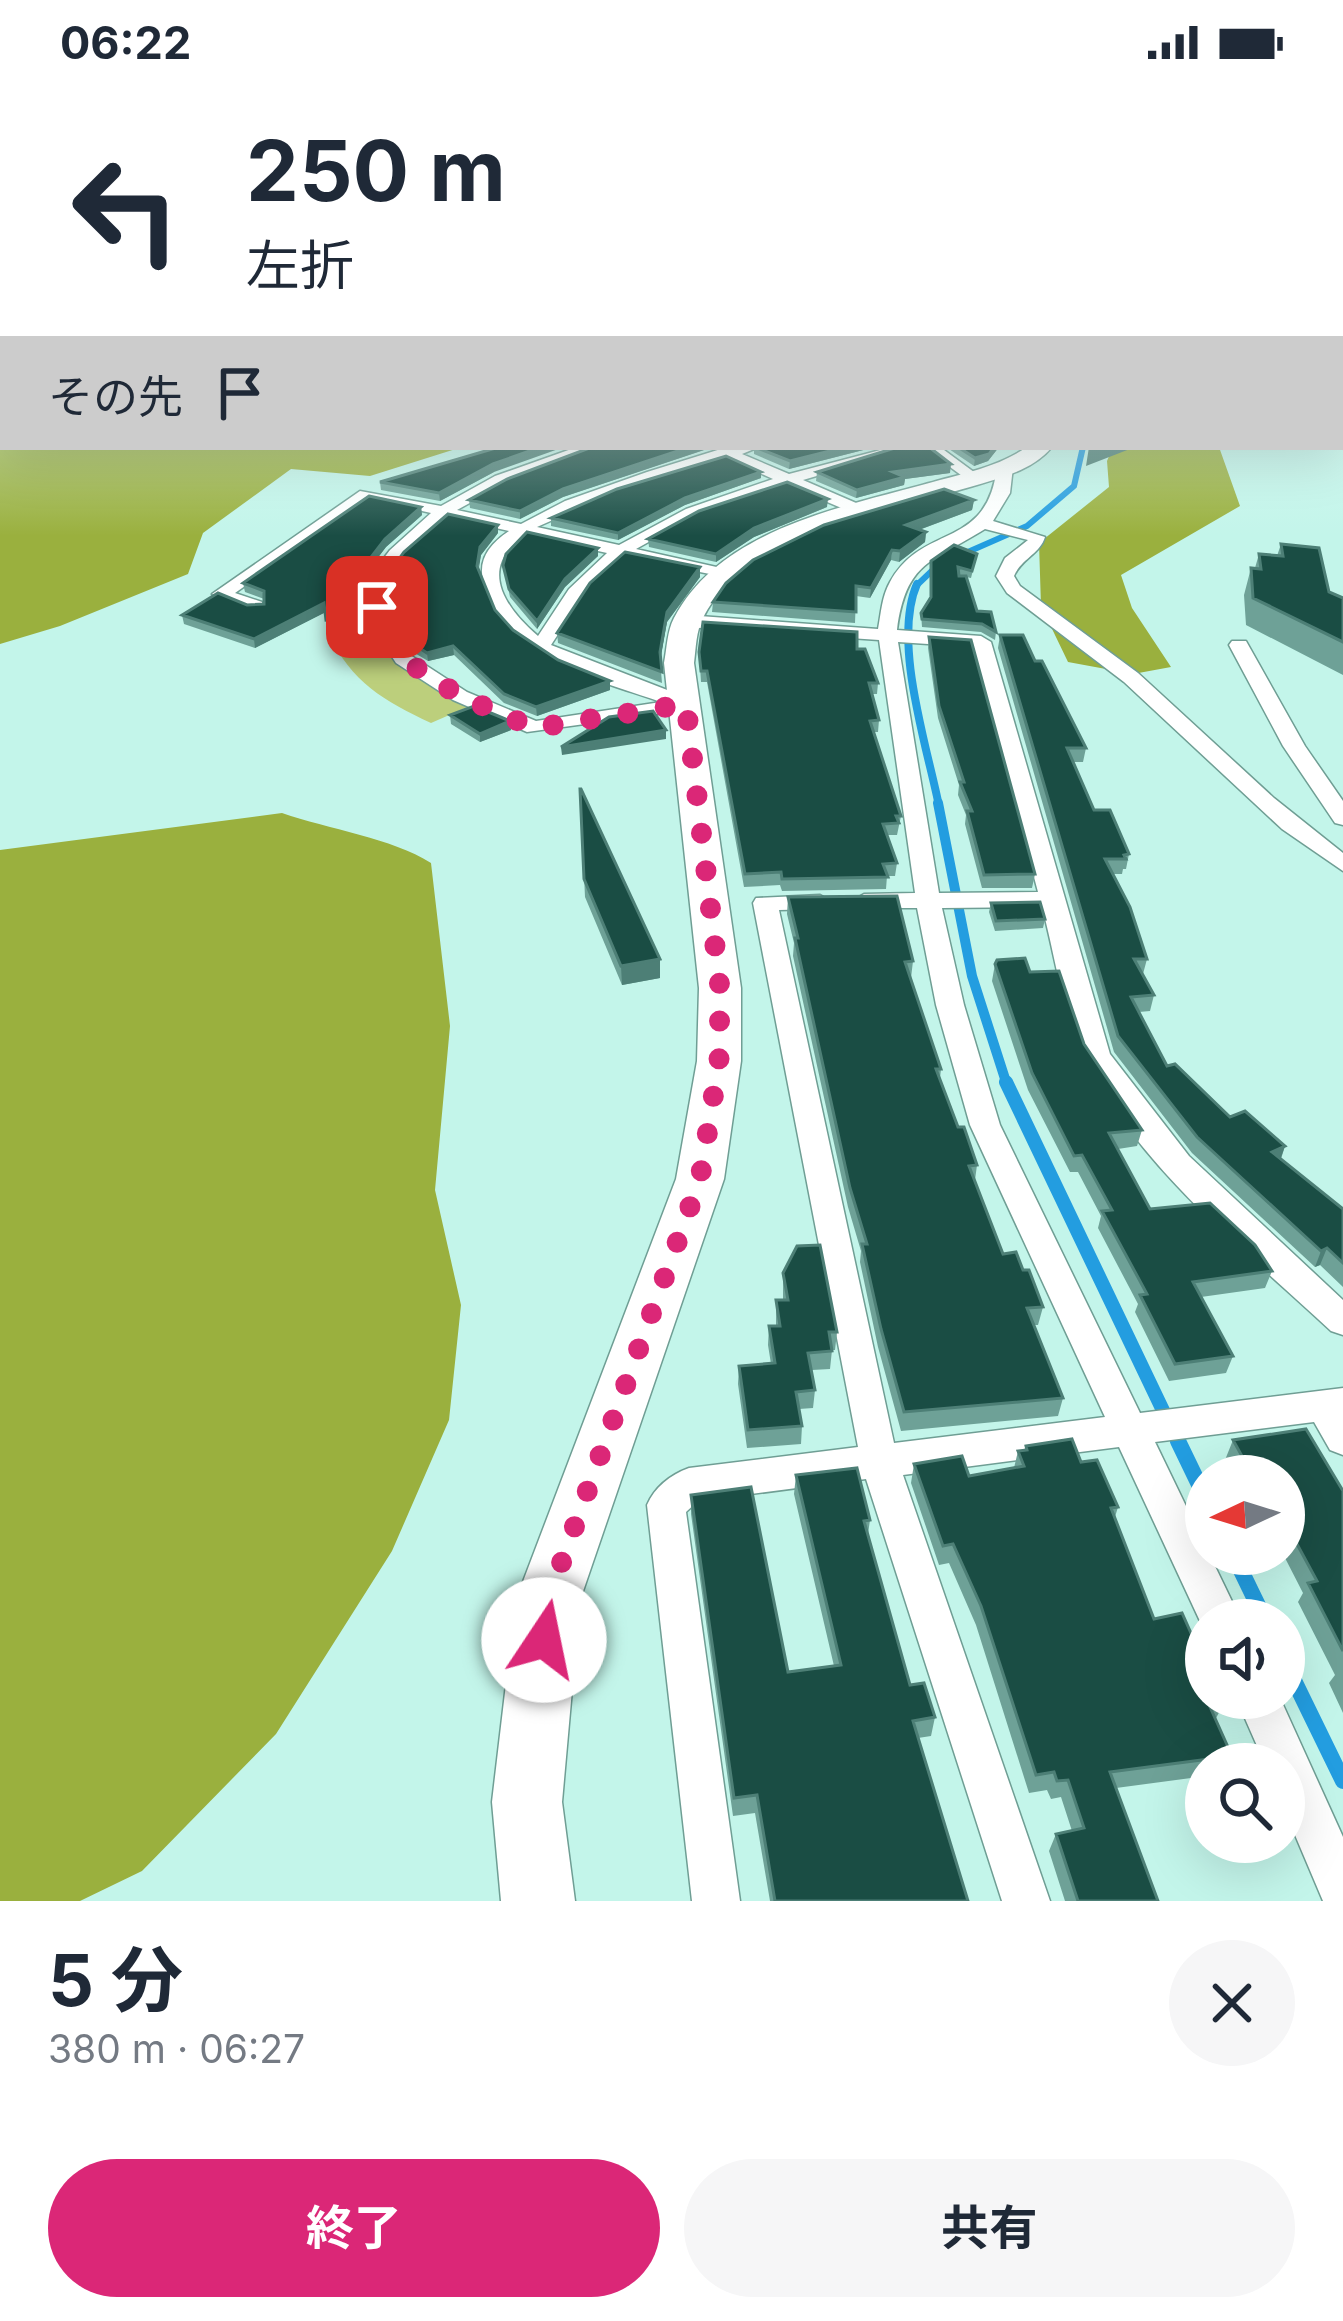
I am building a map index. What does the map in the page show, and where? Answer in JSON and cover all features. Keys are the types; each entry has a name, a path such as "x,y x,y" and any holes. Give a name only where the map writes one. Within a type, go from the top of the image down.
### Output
{"main road":[{"path":"538,1901 527,1802 548,1600 700,1179 719,1061 720,988 680,663 686,621 702,595 724,574 780,541 1012,461"}],"street":[{"path":"585,450 478,489 411,534 376,580 384,631 403,659 460,696 534,728 686,704"},
{"path":"686,704 540,647 506,615 488,567 492,555 525,530 609,488 719,450 863,512"},
{"path":"540,647 579,589 620,552 668,523 898,450"},
{"path":"948,450 1012,461 1003,529"},
{"path":"256,606 221,594 366,494 724,574"},
{"path":"1210,1599 985,1125 961,1058 890,634 894,592 903,575 919,560 1003,529 1036,537 1005,576 1012,589 1142,688 1240,784 1293,830 1343,864"},
{"path":"686,621 981,642 1096,1055 1130,1112 1185,1174 1343,1321"},
{"path":"1239,645 1294,746 1343,818"},
{"path":"1026,1901 879,1461 765,903 1052,898"},
{"path":"716,1901 666,1505 689,1484 1334,1404 1343,1439"},
{"path":"1267,1719 1343,1891"}],"green space":[{"path":"0,450 452,450 370,476 291,469 203,533 188,574 60,626 0,644"},
{"path":"1112,450 1220,450 1240,506 1121,575 1132,608 1171,667 1133,674 1068,662 1041,606 1039,543 1109,487 1107,461"},
{"path":"378,629 407,669 470,706 431,723 371,688 348,665 329,634"},
{"path":"282,813 379,840 431,863 450,1026 435,1190 461,1305 449,1420 392,1551 276,1734 142,1871 80,1901 0,1901 0,850"}],"building":[{"path":"489,450 533,450 493,464 439,493 380,482"},
{"path":"584,450 681,450 563,489 520,511 469,500 507,479"},
{"path":"762,450 834,450 790,461"},
{"path":"888,450 933,450 951,464 893,472 905,477 857,490 817,472"},
{"path":"963,450 992,450 989,454 975,458"},
{"path":"726,456 761,472 685,498 618,533 551,518 617,489"},
{"path":"787,482 828,499 754,528 716,554 648,539 699,511"},
{"path":"944,489 974,500 906,525 926,532 900,551 892,550 871,588 856,586 856,612 713,602 726,583 753,560 824,525"},
{"path":"369,496 421,507 385,539 362,569 368,616 326,620 324,603 254,639 182,615 218,593 247,605 264,604 264,591 243,583"},
{"path":"448,514 498,525 480,547 477,566 495,610 513,630 558,660 610,681 536,707 504,694 453,646 427,653 412,643 396,621 389,573 404,552"},
{"path":"527,532 598,548 565,579 537,621 509,589 503,565 506,554"},
{"path":"1281,544 1319,548 1329,592 1343,598 1343,642 1253,598 1251,568 1261,569 1259,554 1283,556"},
{"path":"954,545 977,554 972,571 958,567 959,576 966,576 977,611 991,612 996,632 982,624 922,619 931,597 931,561"},
{"path":"625,552 700,567 667,612 660,652 662,672 557,633 590,583"},
{"path":"703,622 857,632 857,649 865,649 878,683 869,683 879,720 870,721 901,816 896,816 899,823 883,824 897,863 883,864 888,877 782,879 781,872 745,874 707,671 701,671"},
{"path":"1000,635 1023,635 1035,661 1042,661 1086,748 1067,748 1094,810 1110,810 1129,854 1124,855 1126,859 1105,859 1130,907 1147,959 1134,959 1154,995 1131,997 1167,1066 1175,1064 1230,1117 1245,1111 1285,1146 1272,1152 1343,1209 1343,1263 1327,1248 1321,1251 1197,1137 1118,1036"},
{"path":"929,637 971,640 1035,874 984,875 967,811 972,811 939,706"},
{"path":"474,706 510,721 480,734 450,715"},
{"path":"653,711 666,730 561,747 609,717"},
{"path":"580,789 660,959 621,966 584,879"},
{"path":"897,896 913,961 905,962 941,1069 936,1069 958,1127 964,1127 977,1165 969,1166 1003,1254 1016,1252 1023,1270 1029,1270 1043,1307 1027,1308 1063,1398 904,1412 881,1329 862,1244 867,1244 850,1188 788,897"},
{"path":"1040,902 1045,919 996,921 991,903"},
{"path":"1025,958 1030,972 1059,971 1084,1044 1142,1130 1109,1133 1150,1209 1210,1203 1255,1245 1272,1271 1193,1282 1233,1356 1175,1364 1140,1295 1147,1294 1102,1211 1112,1210 1082,1155 1074,1156 1032,1073 995,964"},
{"path":"820,1245 837,1332 829,1332 832,1351 808,1353 815,1390 796,1392 802,1426 748,1430 739,1366 775,1363 769,1326 780,1326 776,1300 788,1300 783,1273 797,1246"},
{"path":"1306,1429 1343,1491 1343,1651 1308,1583 1317,1581 1305,1559 1305,1455 1241,1455 1233,1440"},
{"path":"1072,1439 1081,1462 1097,1460 1118,1507 1111,1508 1154,1619 1182,1613 1185,1620 1185,1719 1215,1719 1226,1743 1185,1743 1185,1762 1110,1772 1158,1901 1078,1901 1056,1834 1084,1828 1068,1780 1057,1781 1054,1772 1036,1775 981,1606 953,1544 943,1546 914,1464 962,1456 969,1476 1024,1466 1018,1451 1027,1450 1026,1446"},
{"path":"857,1468 870,1520 864,1521 910,1685 924,1683 935,1717 913,1721 968,1901 775,1901 757,1795 734,1798 691,1495 751,1487 788,1672 841,1665 796,1475"}],"waterway":[{"path":"961,555 1027,526 1074,486 1082,450"},
{"path":"917,586 938,565"},
{"path":"917,586 910,607 910,663 939,806"},
{"path":"938,803 972,976 1006,1082"},
{"path":"1006,1082 1179,1444"},
{"path":"1178,1441 1185,1456"},
{"path":"1243,1575 1255,1599"},
{"path":"1305,1703 1343,1781"}],"route":[{"path":"377,607 384,631 403,659 460,696 534,728 686,704 720,988 719,1061 700,1179 548,1600 544,1640"}]}
